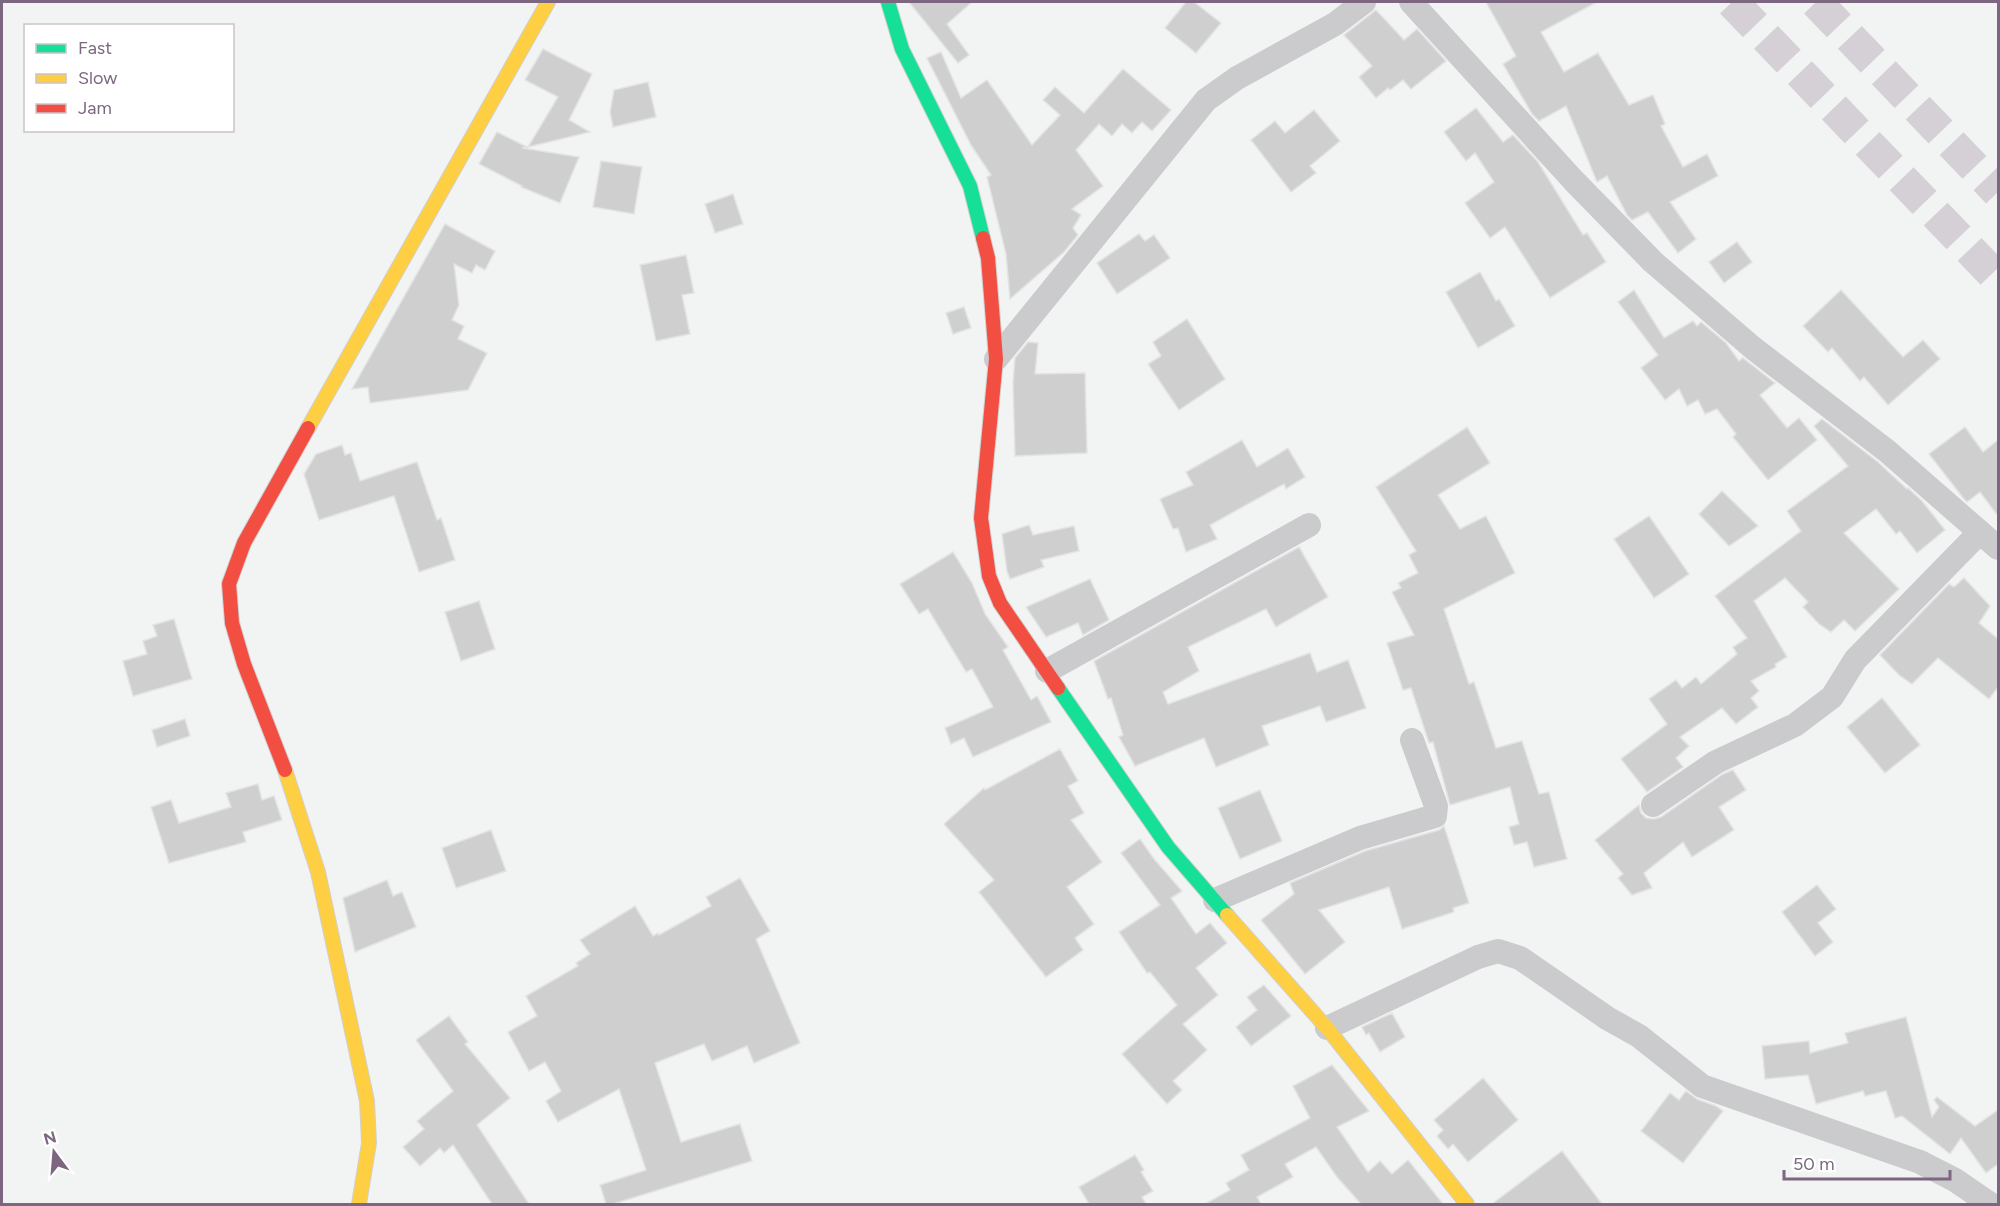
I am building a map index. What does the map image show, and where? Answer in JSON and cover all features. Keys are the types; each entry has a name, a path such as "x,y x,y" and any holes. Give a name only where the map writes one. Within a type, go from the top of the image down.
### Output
{"street":[{"path":"360,1204 369,1143 368,1101 345,990 318,872 288,779 238,644 232,623 229,584 244,543 548,2"},
{"path":"888,2 902,49 970,186 988,258 996,359 981,518 989,576 999,603 1168,847 1327,1028 1467,1204"},
{"path":"996,359 1206,100 1237,78 1335,24 1364,2"},
{"path":"1411,2 1574,181 1653,262 1753,348 1887,451 1998,548"},
{"path":"1047,671 1309,525"},
{"path":"1653,805 1716,762 1795,725 1832,697 1855,660 1980,532"},
{"path":"1215,900 1360,838 1435,816 1436,806 1412,740"},
{"path":"1327,1028 1478,957 1498,951 1520,958 1607,1018 1639,1036 1702,1086 1886,1148 1955,1180 1990,1204"}],"building":[{"path":"909,2 972,2 947,24 969,55 958,63"},
{"path":"1186,2 1194,2 1221,23 1196,53 1165,28"},
{"path":"1486,2 1597,2 1541,32 1564,72 1598,53 1629,105 1653,95 1665,124 1661,126 1683,167 1707,154 1718,176 1670,202 1696,239 1678,253 1648,212 1632,220 1627,215 1607,176 1597,182 1566,106 1539,121 1532,114 1503,64 1516,56"},
{"path":"1376,10 1404,40 1417,29 1446,61 1411,89 1403,80 1376,98 1359,77 1372,66 1344,35"},
{"path":"543,49 592,74 569,120 590,132 528,147 558,97 525,80"},
{"path":"941,52 961,98 987,80 1032,145 1060,115 1043,100 1055,87 1084,113 1123,69 1171,110 1152,131 1142,122 1132,133 1122,124 1112,136 1099,124 1076,150 1103,186 1072,209 1081,215 1073,228 1078,235 1064,252 1010,299 1006,254 987,177 991,175 971,145 927,58"},
{"path":"648,82 656,117 613,127 610,112 614,90"},
{"path":"1476,108 1503,142 1513,135 1538,162 1583,235 1587,233 1606,262 1550,298 1505,227 1490,238 1465,203 1494,182 1475,153 1466,161 1444,132"},
{"path":"1314,110 1340,141 1310,166 1316,173 1291,192 1251,140 1275,121 1285,133"},
{"path":"497,132 527,147 522,148 579,157 560,203 521,187 479,164"},
{"path":"601,161 642,167 634,214 593,207"},
{"path":"733,194 743,224 715,233 705,204"},
{"path":"445,224 495,251 485,270 476,265 472,273 454,264 459,305 452,320 464,326 458,339 487,353 468,390 370,403 368,387 352,389"},
{"path":"1139,234 1145,241 1154,235 1170,258 1117,294 1097,263"},
{"path":"1737,242 1752,262 1724,283 1709,262"},
{"path":"686,255 694,293 682,295 690,334 656,341 640,265"},
{"path":"1480,272 1496,301 1499,299 1515,326 1478,348 1446,292"},
{"path":"1634,290 1664,338 1693,321 1697,326 1701,322 1726,343 1739,361 1743,358 1775,383 1760,395 1787,428 1799,418 1817,440 1768,480 1733,437 1736,434 1717,409 1705,414 1698,400 1687,406 1679,389 1665,400 1641,368 1658,355 1618,302"},
{"path":"1841,290 1903,357 1923,340 1940,359 1888,405 1864,377 1860,381 1832,348 1828,352 1803,326"},
{"path":"964,307 971,328 953,334 946,313"},
{"path":"1187,319 1225,379 1179,410 1148,364 1161,356 1153,342"},
{"path":"1028,342 1038,343 1035,374 1085,373 1087,453 1015,456 1013,383 1015,358"},
{"path":"1822,419 1908,488 1922,501 1945,530 1917,553 1900,531 1896,534 1876,509 1844,533 1899,589 1855,631 1844,620 1831,632 1819,624 1803,607 1808,602 1785,578 1754,601 1787,657 1775,664 1776,667 1751,681 1759,691 1751,698 1758,707 1736,724 1722,708 1680,737 1689,746 1676,758 1683,767 1647,792 1621,759 1667,724 1649,699 1676,680 1682,688 1696,677 1701,684 1737,654 1733,647 1747,638 1715,596 1801,531 1787,511 1848,466 1814,426"},
{"path":"1467,427 1490,463 1438,495 1460,529 1486,516 1515,573 1444,609 1469,684 1474,682 1496,748 1522,741 1539,794 1549,792 1567,859 1534,867 1527,842 1514,845 1509,827 1519,824 1510,787 1450,805 1433,742 1429,743 1411,688 1403,690 1387,643 1414,635 1392,592 1401,588 1398,583 1418,573 1409,555 1416,551 1376,487"},
{"path":"1965,427 1983,452 1998,440 1998,516 1980,492 1967,502 1929,454"},
{"path":"1242,440 1257,467 1288,448 1305,477 1286,489 1284,484 1210,525 1217,539 1186,552 1178,528 1173,529 1160,499 1193,485 1186,472"},
{"path":"342,445 345,455 351,453 360,481 417,462 437,520 441,518 455,560 419,572 394,496 319,520 304,474 316,454"},
{"path":"1722,491 1758,526 1729,546 1699,514"},
{"path":"1649,516 1689,574 1654,598 1614,539"},
{"path":"1029,525 1033,535 1074,526 1079,551 1041,560 1044,567 1010,579 1002,534"},
{"path":"1299,547 1328,597 1276,627 1266,609 1188,647 1199,671 1163,692 1168,704 1310,653 1317,672 1348,660 1366,708 1326,722 1320,706 1262,726 1269,745 1216,767 1204,738 1135,766 1119,737 1123,735 1111,698 1108,699 1094,661"},
{"path":"953,552 972,583 985,614 1008,647 1003,650 1031,700 1037,696 1051,722 973,757 964,738 951,744 945,728 993,707 972,669 966,672 928,609 919,614 900,584"},
{"path":"1964,578 1990,606 1979,623 1998,639 1998,687 1989,699 1938,658 1912,684 1899,675 1880,655 1949,584 1954,587"},
{"path":"1090,579 1109,620 1083,635 1078,623 1046,637 1026,607"},
{"path":"479,601 495,649 461,661 445,612"},
{"path":"174,619 192,679 133,696 123,661 147,654 143,641 157,636 153,625"},
{"path":"1882,698 1920,745 1885,773 1847,727"},
{"path":"185,719 190,736 157,747 152,730"},
{"path":"1060,749 1078,781 1068,786 1084,813 1071,820 1102,862 1067,887 1094,924 1075,938 1083,950 1046,977 979,892 994,880 944,824 984,788 985,790"},
{"path":"1733,770 1746,790 1719,807 1734,830 1692,857 1683,842 1644,873 1652,888 1632,895 1618,878 1623,874 1595,840 1639,805 1641,813 1646,818 1661,817 1723,774"},
{"path":"258,784 262,800 274,796 282,820 243,832 246,842 169,863 151,807 171,800 179,823 231,807 226,793"},
{"path":"1260,790 1282,841 1240,859 1218,808"},
{"path":"1444,826 1469,903 1453,908 1454,912 1402,929 1389,887 1319,910 1345,942 1305,974 1261,920 1294,894 1290,883 1365,851 1439,830"},
{"path":"491,830 506,871 456,888 442,848"},
{"path":"1140,839 1182,891 1171,898 1196,934 1210,923 1227,943 1196,968 1218,995 1183,1024 1207,1050 1173,1081 1182,1090 1167,1104 1122,1054 1177,1005 1150,972 1147,973 1119,932 1160,905 1121,853"},
{"path":"740,878 770,931 756,939 800,1043 754,1063 747,1046 712,1061 704,1044 655,1063 681,1142 740,1124 752,1161 613,1204 606,1204 600,1185 646,1170 619,1089 558,1122 546,1101 561,1091 545,1062 529,1071 508,1032 537,1016 526,996 578,966 576,963 590,954 580,940 635,906 653,936 658,933 659,935 711,906 706,897"},
{"path":"387,880 393,896 402,892 416,927 355,952 343,898"},
{"path":"1817,885 1836,909 1818,923 1833,942 1815,956 1782,912"},
{"path":"1264,985 1291,1016 1251,1046 1236,1027 1257,1010 1247,997"},
{"path":"1392,1013 1405,1037 1380,1052 1369,1033 1366,1035 1362,1027"},
{"path":"449,1016 468,1042 465,1044 510,1098 477,1125 529,1204 492,1204 453,1145 444,1153 440,1148 420,1166 403,1147 424,1129 417,1121 453,1091 416,1040"},
{"path":"1906,1017 1932,1117 1939,1107 1934,1100 1937,1097 1975,1126 1998,1110 1998,1164 1986,1173 1961,1138 1950,1154 1902,1116 1895,1118 1886,1091 1865,1096 1863,1091 1816,1104 1808,1075 1765,1079 1762,1046 1809,1041 1810,1053 1848,1043 1845,1033"},
{"path":"1332,1065 1369,1111 1337,1127 1368,1172 1380,1161 1392,1174 1408,1160 1443,1204 1361,1204 1337,1177 1316,1147 1285,1164 1293,1177 1257,1197 1261,1204 1205,1204 1230,1190 1226,1183 1249,1170 1241,1155 1310,1118 1293,1086"},
{"path":"1483,1078 1518,1120 1468,1162 1453,1144 1448,1149 1437,1136 1443,1130 1434,1120"},
{"path":"1686,1091 1697,1099 1723,1111 1683,1163 1641,1131 1670,1093 1679,1100"},
{"path":"1562,1151 1602,1204 1492,1204"},
{"path":"1135,1155 1144,1170 1141,1172 1153,1191 1142,1197 1146,1204 1089,1204 1079,1187"}],"tunnel":[{"path":"1732,2 1998,279"},
{"path":"1816,2 1998,192"}],"traffic: fast":[{"path":"888,2 902,49 970,186 983,238"},
{"path":"1058,688 1168,847 1227,915"}],"traffic: slow":[{"path":"308,428 548,2"},
{"path":"285,770 318,872 367,1101 369,1143 359,1204"},
{"path":"1227,915 1327,1028 1467,1204"}],"traffic: jam":[{"path":"983,238 988,258 996,359 981,518 989,576 1000,603 1058,688"},
{"path":"285,770 244,664 232,623 229,584 244,543 308,428"}]}
